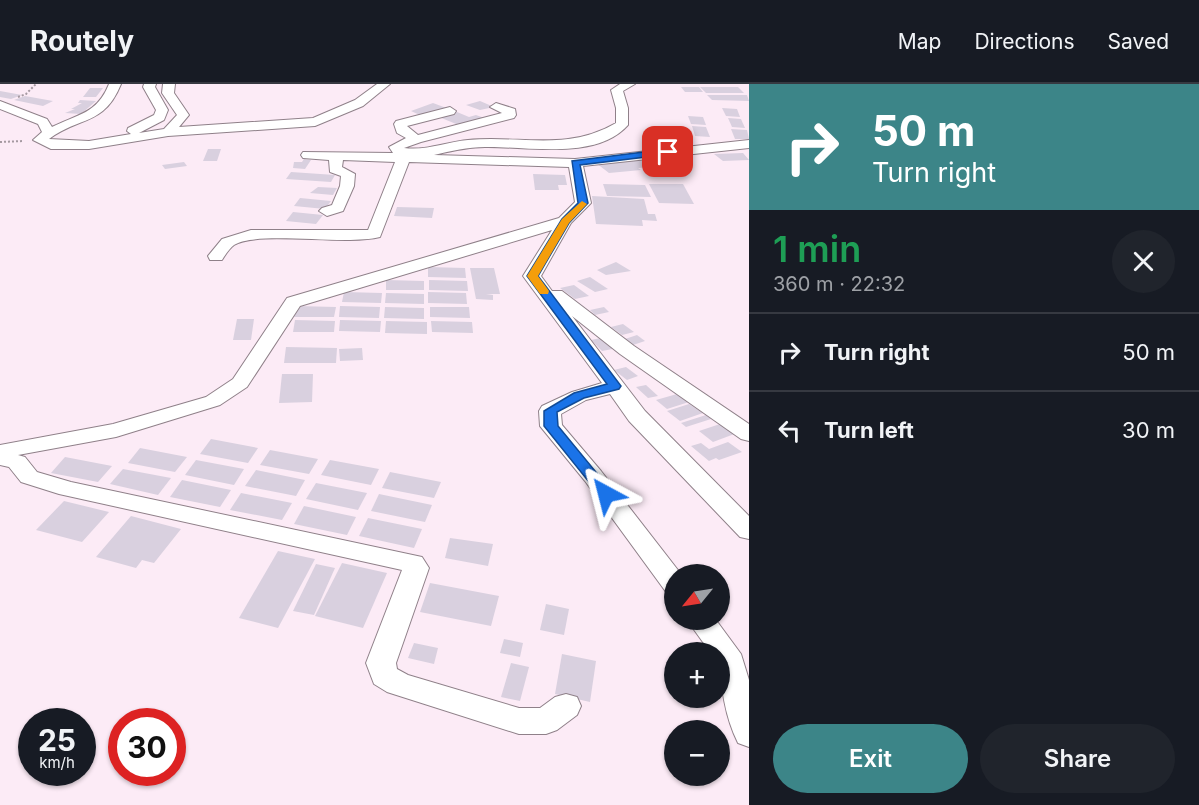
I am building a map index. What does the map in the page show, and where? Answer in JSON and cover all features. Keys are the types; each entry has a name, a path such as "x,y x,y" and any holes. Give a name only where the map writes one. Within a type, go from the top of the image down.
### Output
{"street":[{"path":"44,136 96,114 112,95 115,84"},
{"path":"112,141 160,117 162,110 149,87 150,84"},
{"path":"168,132 183,115 168,93 169,84"},
{"path":"0,105 43,122 44,136 51,145 89,145 168,132 315,122 359,103 384,84"},
{"path":"496,107 511,112 510,115 416,139 396,147 398,151 415,154 483,143 543,147 584,143 608,135 622,124 622,108 617,90 629,84"},
{"path":"416,139 402,130 400,124 450,111"},
{"path":"308,154 575,163 749,144"},
{"path":"327,211 338,208 347,186 348,174 335,169 336,156"},
{"path":"216,256 228,242 250,235 360,236 374,234 403,159"},
{"path":"532,276 566,221 583,203 575,163"},
{"path":"0,452 116,430 213,401 240,382 293,302 566,221"},
{"path":"532,276 637,416 749,531"},
{"path":"532,276 627,350 749,435"},
{"path":"615,386 579,396 550,411 551,426 593,476 664,570"},
{"path":"0,458 17,462 29,477 67,489 413,563 416,568 381,663 384,676 398,684 519,721 546,721 566,705"},
{"path":"709,630 727,654 742,688 749,734"}],"path":[{"path":"18,98 36,84"},
{"path":"0,142 44,136"}],"building":[{"path":"681,87 699,87 703,92 685,92"},
{"path":"700,87 738,87 744,93 706,93"},
{"path":"90,88 103,88 96,97 83,97"},
{"path":"0,91 22,95 11,99 0,97"},
{"path":"707,95 747,95 749,101 712,100"},
{"path":"25,96 53,101 43,106 14,100"},
{"path":"80,100 96,101 81,114 65,113 82,103 78,103"},
{"path":"480,101 494,107 480,110 466,105"},
{"path":"433,103 449,109 422,116 411,111"},
{"path":"722,108 737,109 740,117 726,116"},
{"path":"457,112 469,117 476,115 487,119 461,126 439,117"},
{"path":"688,116 703,117 706,125 691,124"},
{"path":"728,118 741,119 745,128 732,127"},
{"path":"692,126 706,127 710,137 695,136"},
{"path":"731,129 747,130 749,139 735,139"},
{"path":"208,149 221,149 217,161 203,161"},
{"path":"743,153 749,160 723,161 714,154"},
{"path":"304,159 311,160 305,169 293,168 294,162 302,162"},
{"path":"641,160 650,167 609,173 596,163"},
{"path":"184,162 187,166 165,169 162,165"},
{"path":"291,172 335,175 331,182 286,179"},
{"path":"533,174 565,175 567,185 558,185 559,190 535,190"},
{"path":"603,184 645,185 651,197 607,196"},
{"path":"649,184 683,184 694,204 659,203"},
{"path":"318,187 337,188 333,195 310,193"},
{"path":"592,196 644,199 648,214 655,214 657,221 642,220 643,226 596,224"},
{"path":"300,198 331,201 325,209 294,206"},
{"path":"397,207 434,208 432,218 394,216"},
{"path":"293,212 323,215 316,224 286,221"},
{"path":"616,262 631,271 606,275 597,270"},
{"path":"428,267 465,268 466,278 428,277"},
{"path":"470,268 494,268 500,294 486,294 493,295 493,300 476,299"},
{"path":"590,277 608,289 595,292 577,281"},
{"path":"386,280 424,281 424,290 386,290"},
{"path":"429,280 467,281 468,291 429,290"},
{"path":"574,285 589,296 575,299 560,288"},
{"path":"344,292 382,293 381,303 342,302"},
{"path":"428,292 466,293 467,304 428,303"},
{"path":"386,293 424,294 424,304 385,303"},
{"path":"297,306 336,307 334,317 294,317"},
{"path":"340,306 380,307 379,318 339,317"},
{"path":"385,307 424,308 424,319 384,318"},
{"path":"430,307 469,307 470,318 430,317"},
{"path":"604,307 609,312 595,315 590,310"},
{"path":"237,319 254,319 251,340 233,340"},
{"path":"295,320 335,321 334,332 293,332"},
{"path":"340,320 381,321 380,332 339,331"},
{"path":"386,321 427,322 427,334 385,333"},
{"path":"431,321 472,322 473,333 432,332"},
{"path":"623,324 634,332 622,335 611,327"},
{"path":"637,335 645,341 633,345 625,339"},
{"path":"606,337 618,348 602,351 591,340"},
{"path":"286,347 337,348 336,363 284,363"},
{"path":"362,348 363,360 340,361 339,349"},
{"path":"626,367 638,376 627,380 614,370"},
{"path":"282,374 313,374 312,402 279,403"},
{"path":"646,385 658,396 648,398 636,387"},
{"path":"677,394 689,402 667,409 656,400"},
{"path":"689,404 703,413 680,421 667,411"},
{"path":"706,415 711,419 686,427 681,423"},
{"path":"723,423 737,433 713,442 699,431"},
{"path":"211,439 258,448 248,463 200,454"},
{"path":"728,442 742,452 709,461 691,446 701,443 709,449"},
{"path":"140,448 187,457 175,472 128,463"},
{"path":"270,450 318,459 309,474 260,465"},
{"path":"65,457 112,466 98,482 51,473"},
{"path":"196,460 244,469 234,485 185,475"},
{"path":"330,460 379,469 371,485 321,475"},
{"path":"123,469 171,478 158,495 110,484"},
{"path":"256,470 305,480 296,496 245,486"},
{"path":"390,472 441,482 434,498 382,488"},
{"path":"182,480 231,490 220,507 170,497"},
{"path":"316,483 367,493 358,510 306,499"},
{"path":"241,493 292,503 282,520 230,510"},
{"path":"379,494 432,505 425,522 371,511"},
{"path":"64,501 109,512 82,542 36,530"},
{"path":"304,506 356,517 347,535 294,524"},
{"path":"131,516 181,529 154,563 142,560 136,568 96,557"},
{"path":"368,518 422,529 414,548 359,536"},
{"path":"450,538 493,544 488,566 445,558"},
{"path":"278,551 315,559 278,628 239,618"},
{"path":"342,563 387,573 363,628 315,616"},
{"path":"316,564 335,568 314,615 293,611"},
{"path":"430,583 499,596 491,626 420,612"},
{"path":"546,604 569,609 564,635 540,630"},
{"path":"504,639 523,643 520,657 500,653"},
{"path":"414,643 438,648 434,664 408,658"},
{"path":"562,654 596,661 590,702 555,694"},
{"path":"511,663 529,667 520,701 501,697"}],"slow traffic":[{"path":"544,291 532,276 566,221 582,204"}],"route":[{"path":"606,494 551,426 550,411 579,396 615,386 532,276 566,221 583,203 575,163 668,152"}]}
